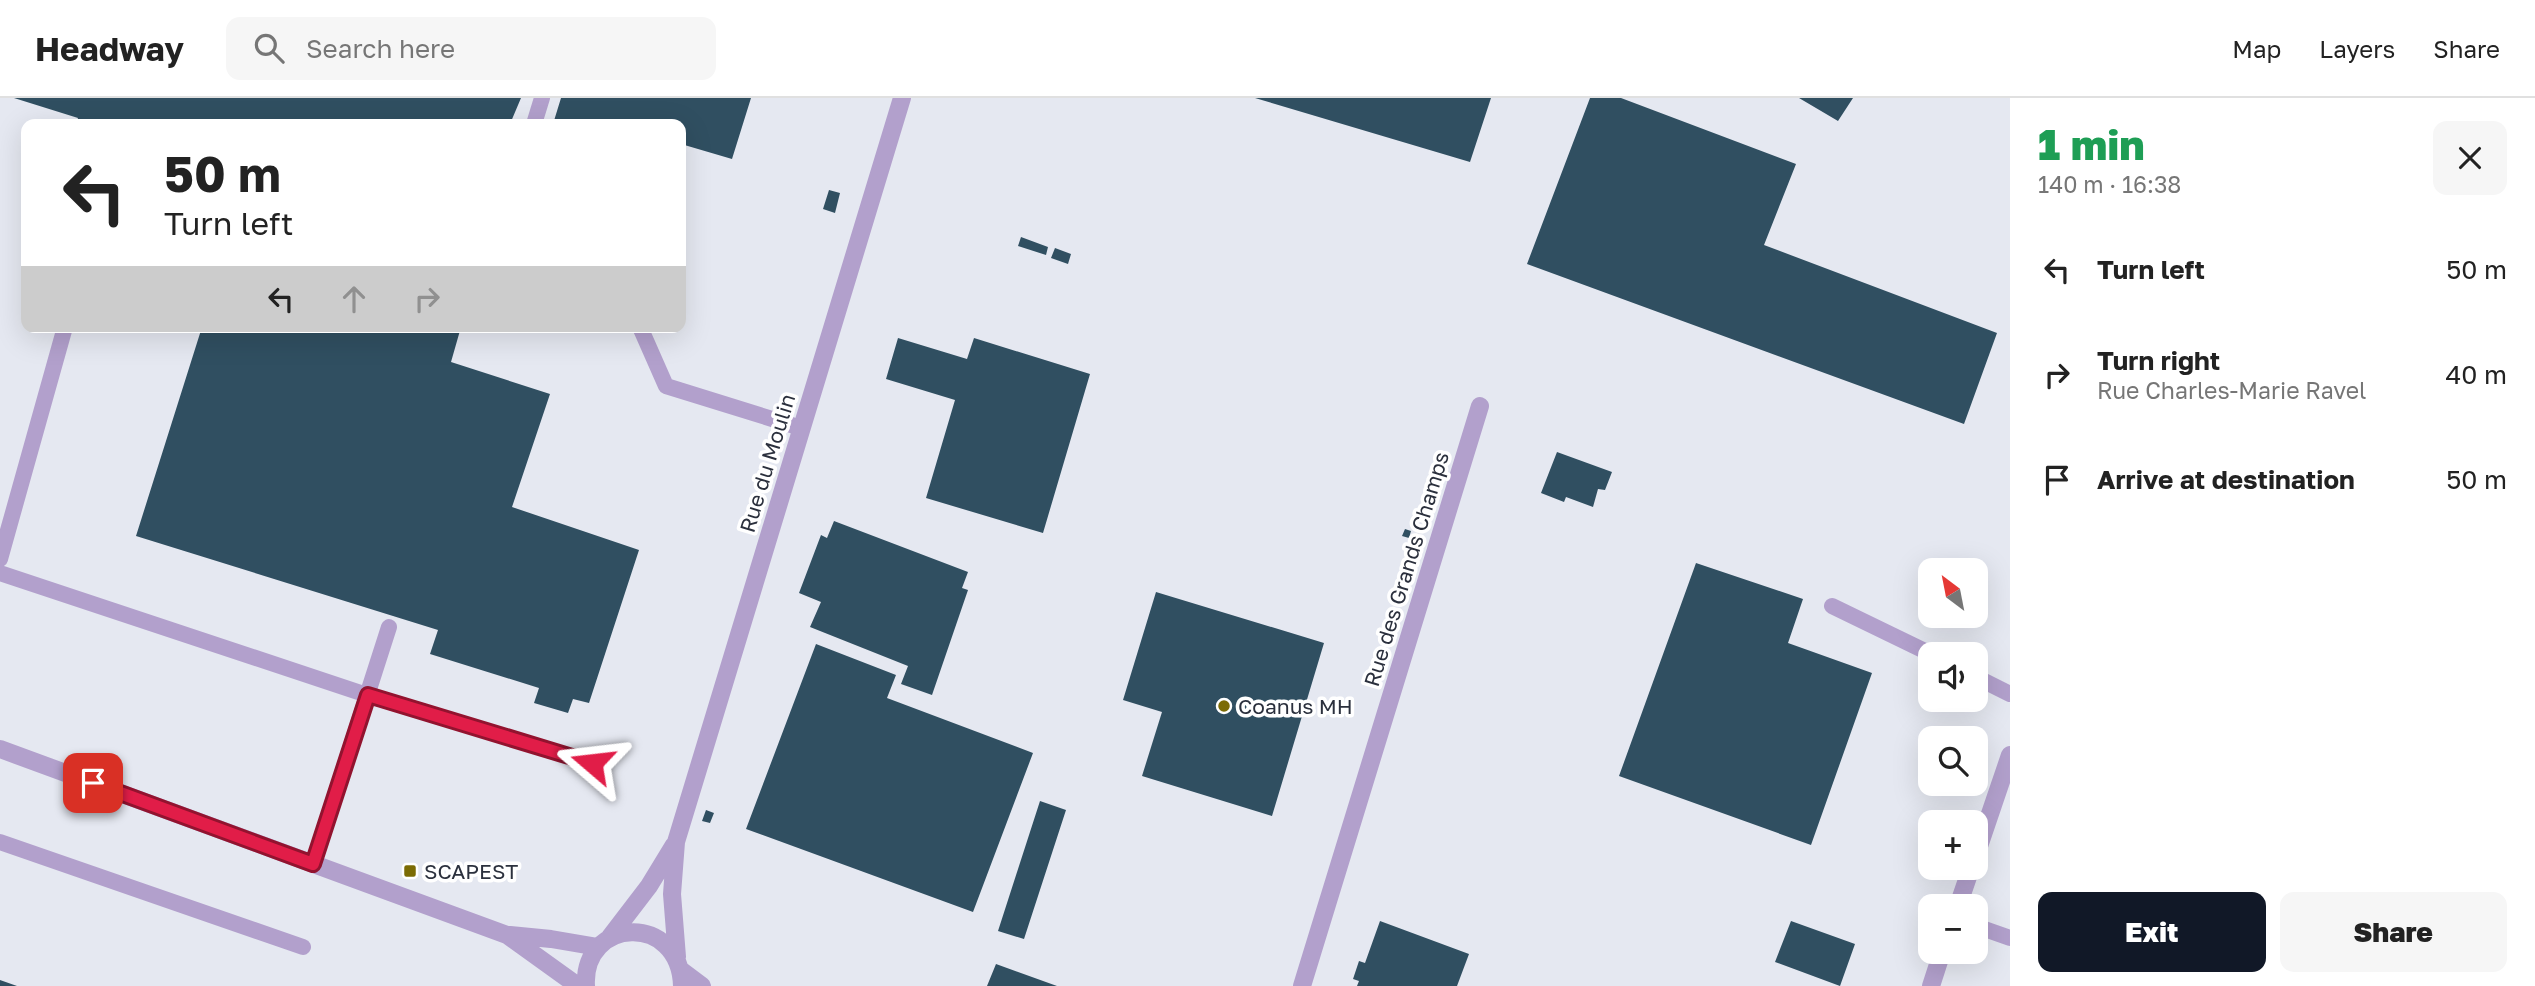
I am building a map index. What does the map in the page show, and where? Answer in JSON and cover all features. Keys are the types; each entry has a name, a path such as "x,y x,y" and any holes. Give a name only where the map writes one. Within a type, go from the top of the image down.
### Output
{"street":[{"name":"Rue du Moulin","path":"680,971 672,894 676,842 902,98"},
{"name":"Rue des Grands Champs","path":"1302,986 1480,406"},
{"path":"0,749 507,935 604,943 624,932 647,934 667,945 680,971 702,986"},
{"path":"1988,820 2010,755"},
{"name":"Rue du Moulin","path":"586,986 585,975 589,960 649,886 676,842"},
{"path":"507,935 578,986"},
{"path":"1931,986 1938,964"}],"lane":[{"path":"536,119 542,98"},
{"path":"0,559 63,333"},
{"path":"643,333 666,386 801,428"},
{"path":"0,573 368,695 592,763"},
{"path":"1832,606 1918,648"},
{"path":"313,864 390,626"},
{"path":"1988,683 2010,694"},
{"path":"0,842 303,947"},
{"path":"1988,930 2010,938"}],"shaded area":[{"path":"0,98 2010,98 2010,986 0,986"}],"building":[{"path":"14,98 521,98 512,119 78,118"},
{"path":"561,98 751,98 732,159 686,145 686,119 555,119"},
{"path":"1255,98 1491,98 1470,162"},
{"path":"1590,98 1621,98 1796,164 1764,245 1997,333 1964,424 1527,264"},
{"path":"1799,98 1853,98 1838,121"},
{"path":"829,190 840,193 835,213 823,209"},
{"path":"1021,237 1048,247 1046,255 1018,246"},
{"path":"1055,248 1071,254 1068,264 1051,258"},
{"path":"200,333 459,333 451,362 550,394 512,507 639,550 589,703 573,699 568,713 534,703 539,688 430,654 438,630 136,536"},
{"path":"898,338 967,359 974,338 1090,374 1043,533 926,498 955,400 886,379"},
{"path":"1557,452 1612,472 1605,490 1598,489 1593,507 1566,497 1564,502 1541,493"},
{"path":"834,521 968,572 962,588 968,590 932,695 901,684 908,666 810,627 821,602 799,593 821,535 827,538"},
{"path":"1405,529 1411,531 1409,538 1402,536"},
{"path":"1696,563 1803,599 1788,643 1872,673 1811,845 1619,776"},
{"name":"Coanus MH","path":"1156,592 1324,643 1272,816 1142,776 1162,712 1123,700"},
{"path":"816,644 896,675 887,698 1033,753 973,912 746,829"},
{"path":"1040,801 1066,810 1024,939 998,931"},
{"path":"706,810 714,813 710,823 702,821"},
{"path":"1380,921 1469,954 1457,986 1357,986 1359,981 1353,979 1359,961 1365,963"},
{"path":"1791,921 1855,944 1840,986 1775,962"},
{"path":"996,964 1057,986 987,986"},
{"path":"0,980 17,986 0,986"}],"place":[{"name":"Coanus MH","path":"1224,706"},
{"name":"SCAPEST","path":"410,871"}],"route":[{"path":"93,783 313,864 368,695 592,763"}]}
